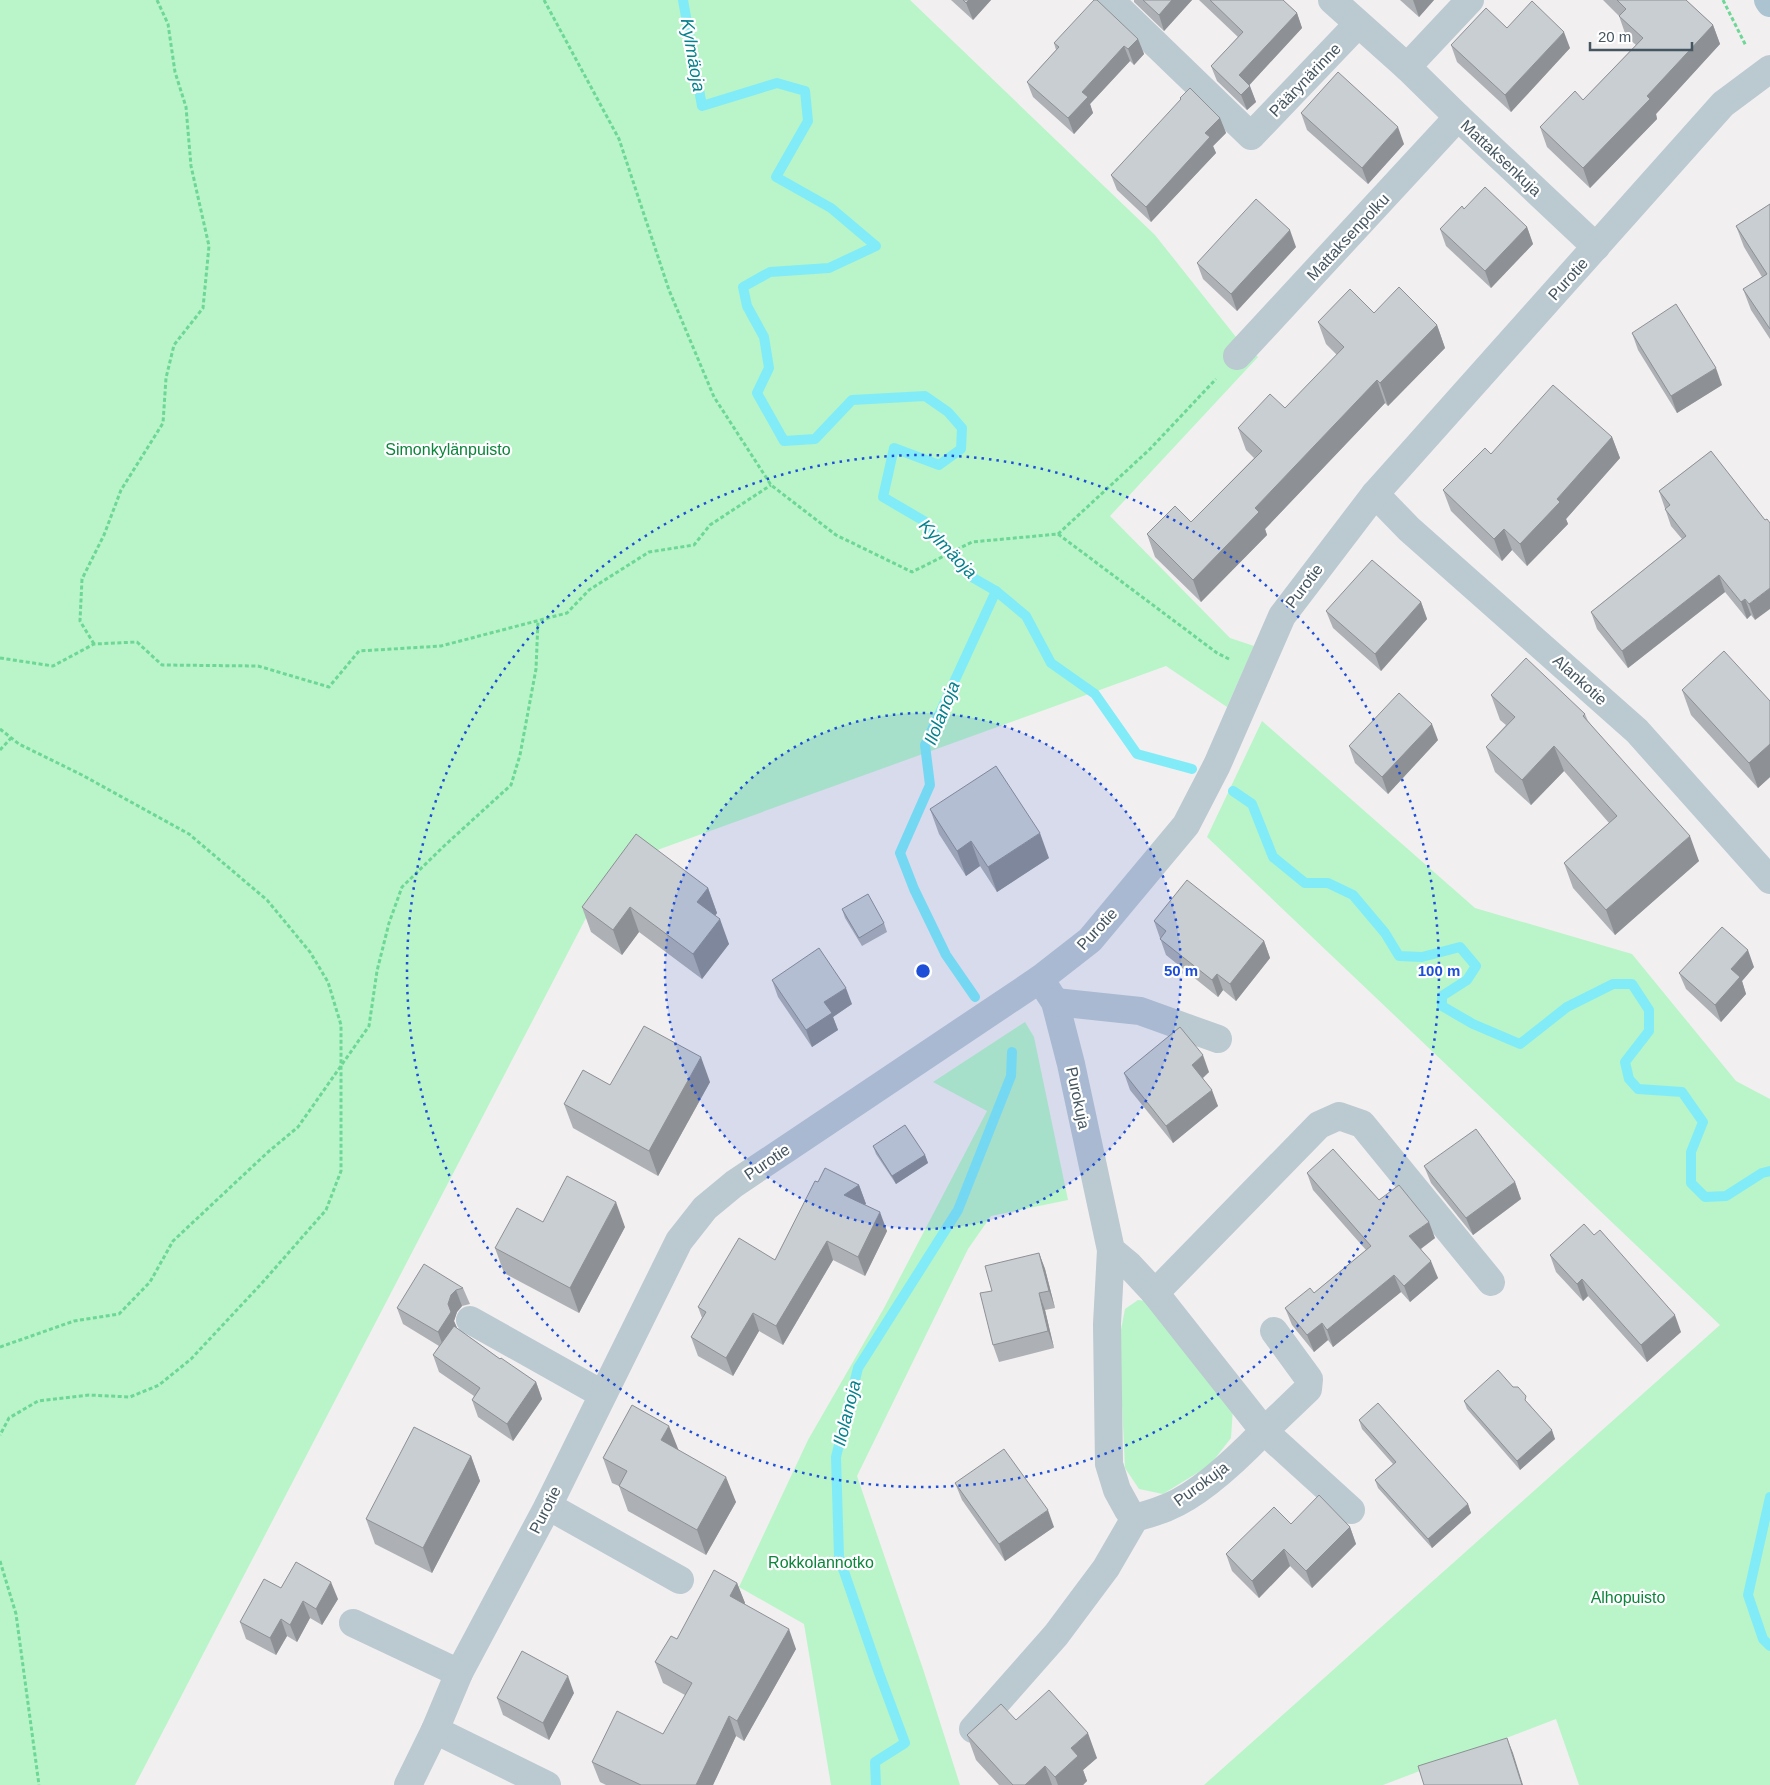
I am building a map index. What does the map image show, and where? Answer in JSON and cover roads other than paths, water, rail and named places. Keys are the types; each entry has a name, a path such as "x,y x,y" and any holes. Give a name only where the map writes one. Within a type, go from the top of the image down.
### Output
{"street":[{"name":"Päärynärinne","path":"1110,0 1251,136 1358,24"},
{"name":"Mattaksenkuja","path":"1332,0 1407,67 1596,247"},
{"path":"1407,67 1470,0"},
{"name":"Purotie","path":"408,1785 435,1730 459,1673 548,1506 679,1241 705,1208 734,1184 1040,979 1090,940 1186,825 1217,765 1282,616 1375,494 1723,104 1770,69"},
{"name":"Mattaksenpolku","path":"1237,356 1458,117"},
{"name":"Alankotie","path":"1375,494 1409,529 1637,731 1770,880"},
{"name":"Purokuja","path":"1040,979 1055,1002 1071,1064 1111,1250 1107,1324 1109,1464 1117,1490 1128,1510 1135,1518 1169,1507 1194,1492 1244,1451 1308,1389 1309,1380 1274,1331"},
{"path":"1055,1002 1140,1011 1218,1040"},
{"path":"1155,1293 1319,1126 1339,1116 1362,1124 1491,1282"},
{"path":"1111,1250 1129,1265 1155,1293 1264,1431 1351,1510"},
{"path":"470,1320 602,1394"},
{"path":"548,1506 680,1580"},
{"path":"973,1729 1056,1635 1106,1568 1135,1518"},
{"path":"353,1622 459,1673"},
{"path":"435,1730 547,1785"}],"waterway":[{"name":"Kylmäoja","path":"683,0 702,106 777,83 805,91 808,121 776,177 831,208 876,246 829,268 770,272 743,287 747,306 764,337 769,368 757,393 784,441 815,439 852,400 925,396 948,412 962,428 961,449 939,465 894,448 883,497 924,521 970,576 996,591 1026,616 1051,663 1095,694 1137,754 1192,769"},
{"name":"Ilolanoja","path":"975,997 946,955 914,889 900,853 930,785 925,745 996,591"},
{"name":"Kylmäoja","path":"1233,791 1252,804 1273,857 1305,883 1328,883 1353,895 1385,933 1399,956 1422,957 1460,947 1476,966 1467,980 1442,996 1442,1006 1473,1024 1520,1044 1567,1007 1613,984 1632,984 1649,1010 1649,1031 1625,1062 1629,1079 1638,1089 1682,1092 1703,1122 1691,1152 1691,1183 1705,1197 1726,1196 1762,1173 1770,1171"},
{"name":"Ilolanoja","path":"876,1785 875,1762 905,1743 839,1557 836,1457 858,1368 958,1210 1011,1076 1012,1052"},
{"name":"Kylmäoja","path":"1770,1497 1748,1595 1763,1639 1770,1646"}],"park label":[{"name":"Simonkylänpuisto","path":"448,449"},
{"name":"Rokkolannotko","path":"821,1562"},
{"name":"Alhopuisto","path":"1628,1597"}]}
